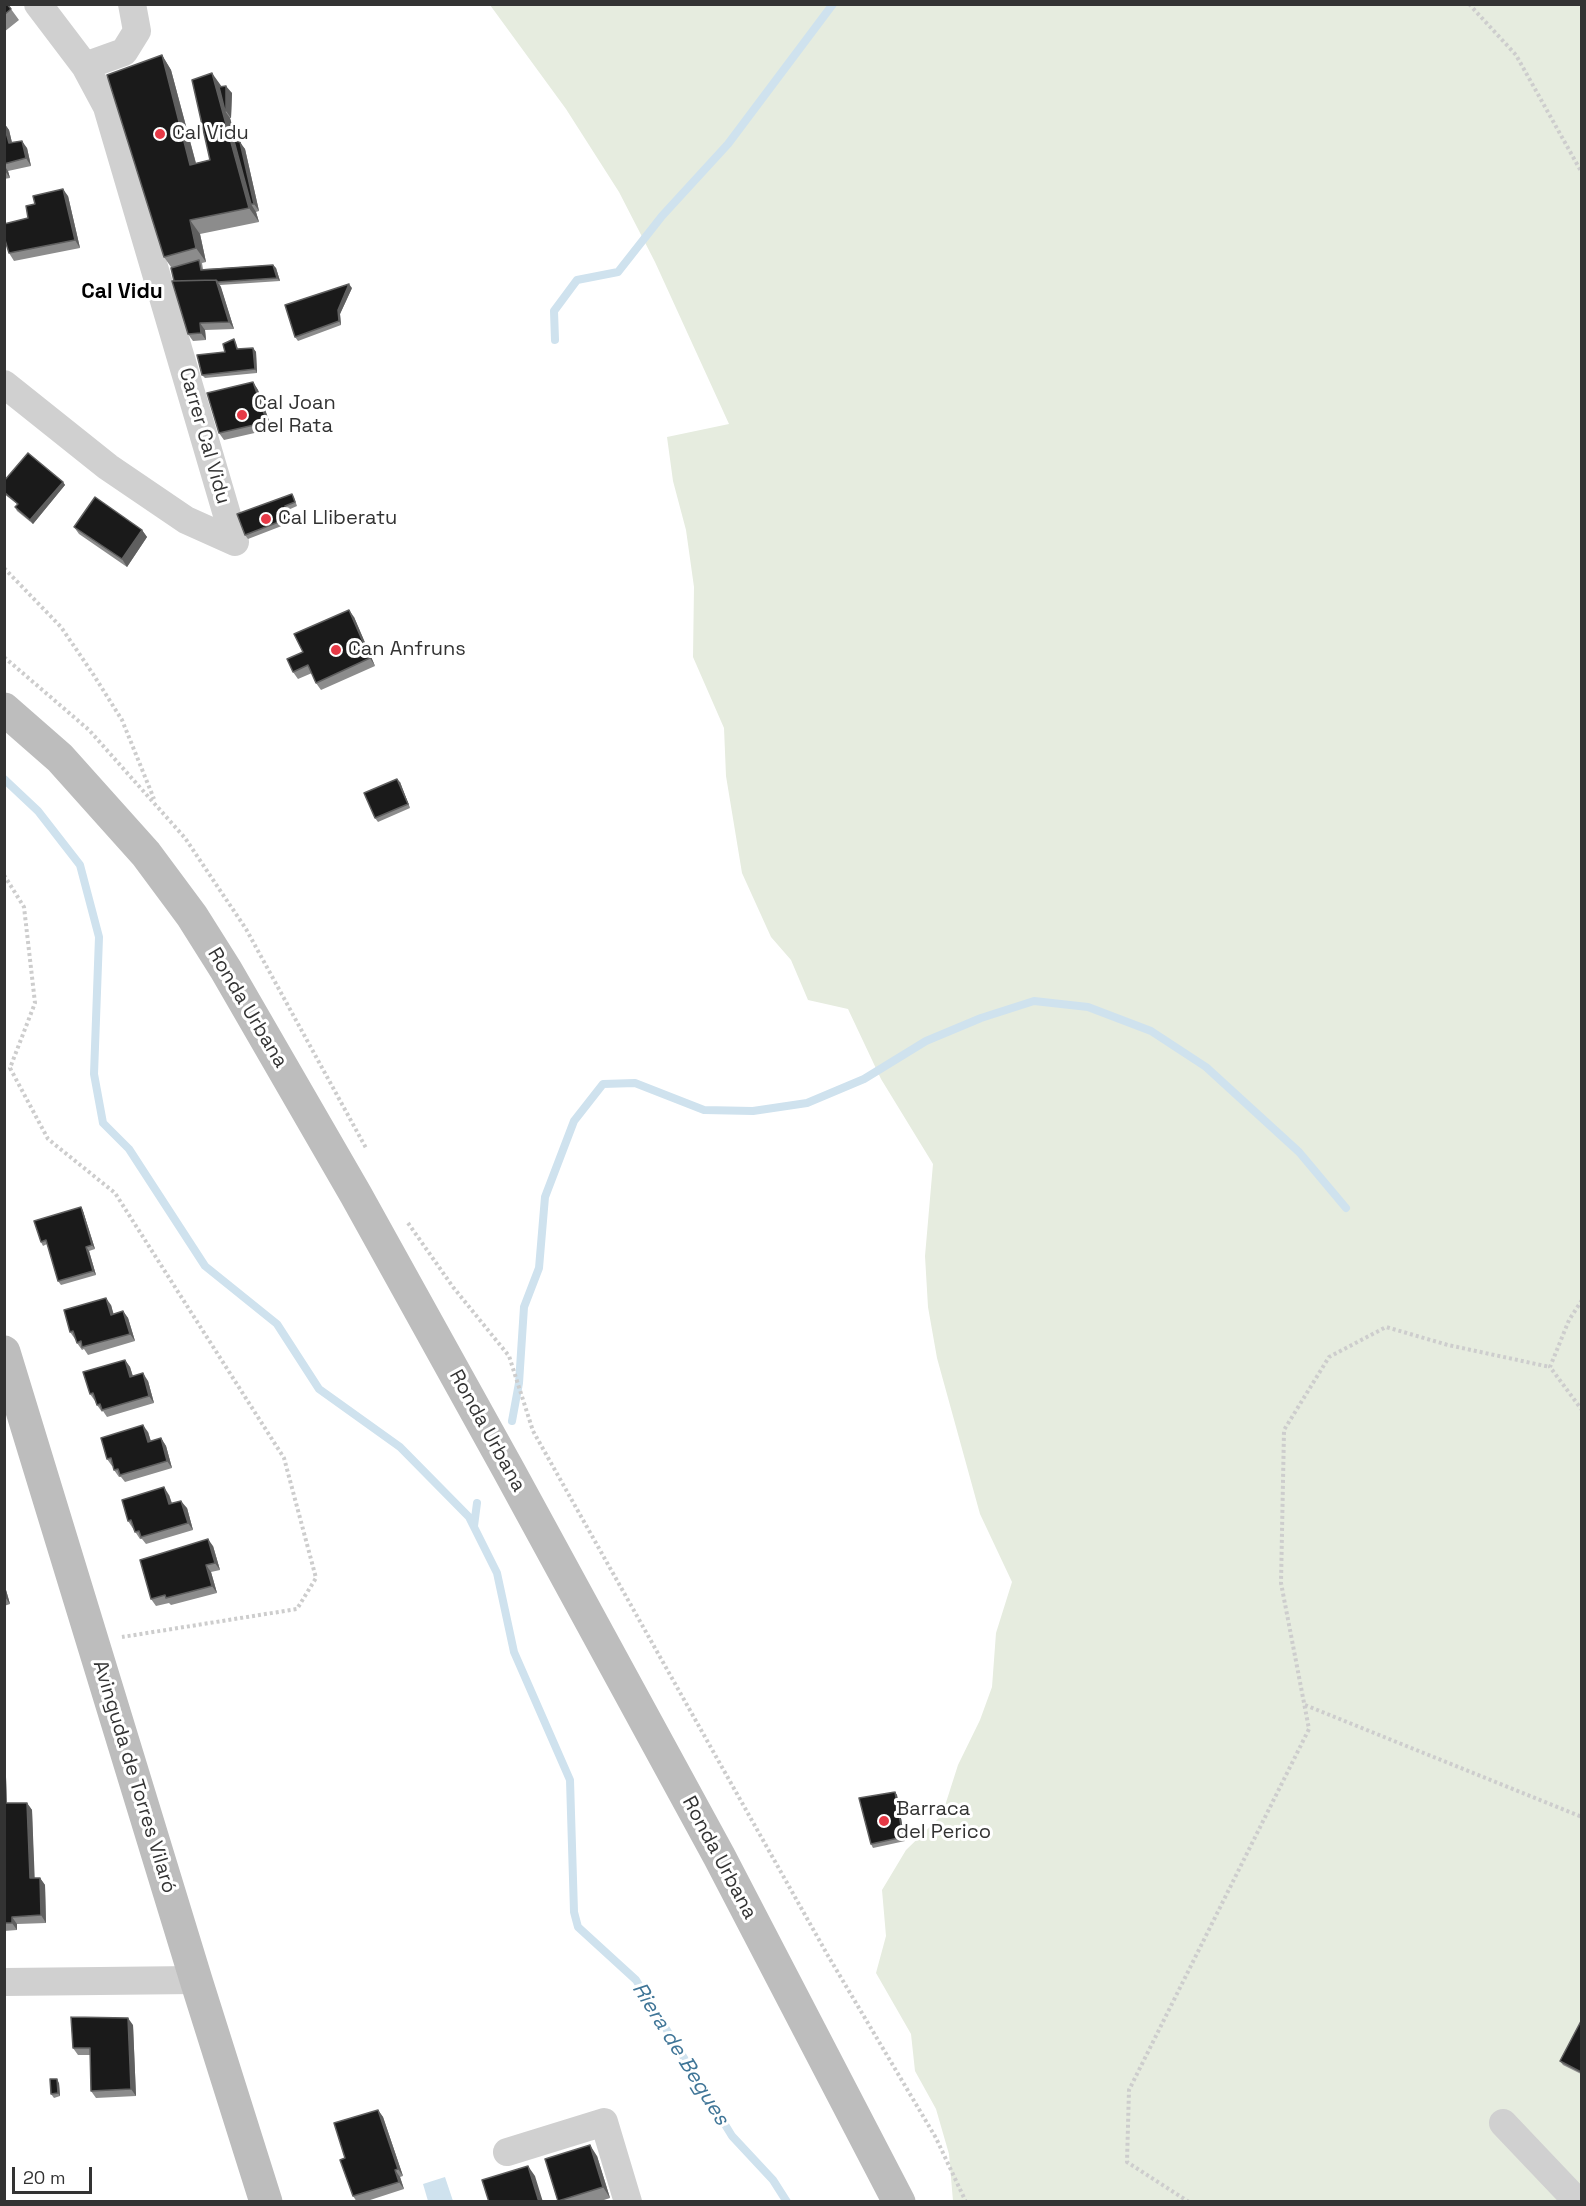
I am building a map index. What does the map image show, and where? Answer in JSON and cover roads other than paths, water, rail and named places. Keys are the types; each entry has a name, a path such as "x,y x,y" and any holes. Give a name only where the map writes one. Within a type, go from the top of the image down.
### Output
{"main road":[{"name":"Ronda Urbana","path":"4,709 60,758 146,854 192,916 226,970 356,1195 503,1459 718,1856 899,2202"},
{"name":"Avinguda de Torres Vilaró","path":"4,1352 266,2202"}],"street":[{"path":"38,4 85,66 124,52 137,31 132,4"},
{"name":"Carrer Cal Vidu","path":"4,384 108,467 186,520 234,542 107,107 85,66"},
{"path":"4,1982 196,1980"},
{"path":"507,2152 604,2122 628,2202"},
{"path":"1503,2123 1578,2202"}],"water":[{"path":"445,2177 453,2201 428,2201 423,2184"}],"waterway":[{"path":"555,340 554,311 577,280 618,272 662,216 728,144 833,4"},
{"name":"Riera de Begues","path":"4,779 38,811 80,865 99,937 94,1074 103,1123 129,1149 205,1266 277,1324 319,1389 400,1447 469,1517 497,1573 514,1652 570,1780 574,1912 578,1927 636,1980 732,2136 773,2180 787,2202"},
{"path":"512,1421 519,1383 524,1307 539,1268 545,1197 574,1121 603,1084 635,1083 704,1110 753,1111 807,1103 864,1079 926,1041 981,1018 1034,1001 1088,1007 1151,1031 1206,1067 1299,1152 1346,1208"},
{"path":"474,1526 477,1503"}],"place":[{"name":"Cal Vidu","path":"160,134"},
{"name":"Cal Joan del Rata","path":"242,415"},
{"name":"Cal Lliberatu","path":"266,519"},
{"name":"Can Anfruns","path":"336,650"},
{"name":"Barraca del Perico","path":"884,1821"}],"district":[{"name":"Cal Vidu","path":"122,292"}]}
